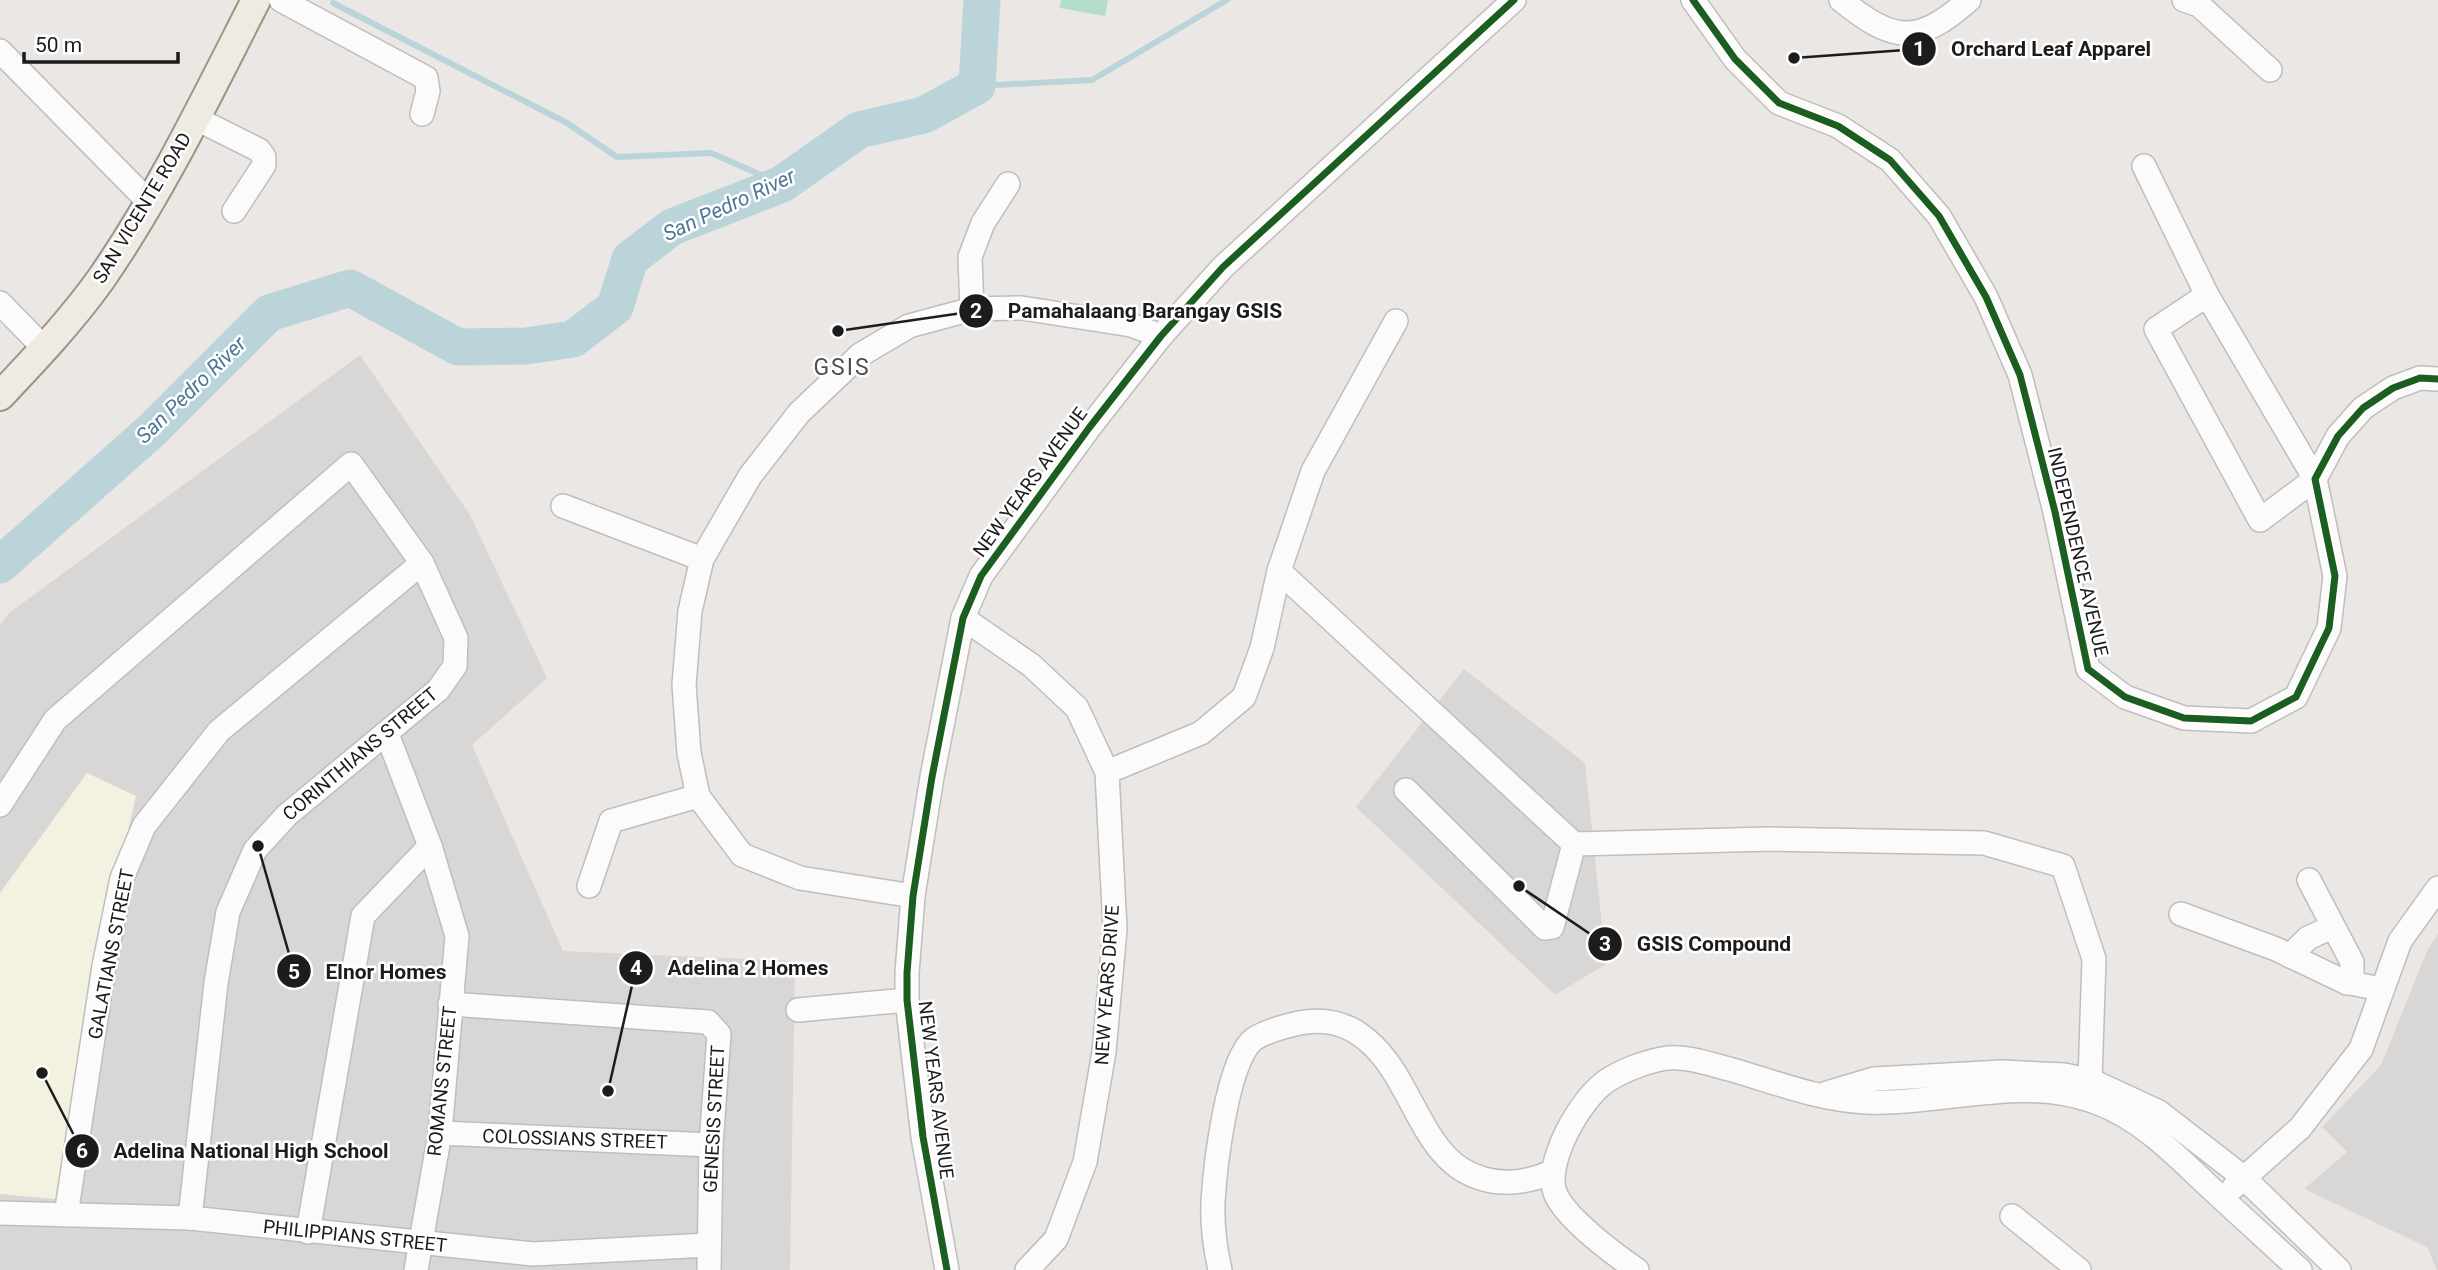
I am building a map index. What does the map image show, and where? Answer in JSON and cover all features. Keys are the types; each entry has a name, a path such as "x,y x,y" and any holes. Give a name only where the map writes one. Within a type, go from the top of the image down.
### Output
{"main road":[{"name":"SAN VICENTE ROAD","path":"0,396 45,349 101,279 195,118 256,0"}],"street":[{"path":"281,0 426,78 429,91 422,114"},
{"name":"NEW YEARS AVENUE","path":"947,1270 923,1137 907,1000 913,896 932,777 963,618 981,576 1009,534 1161,336 1223,267 1514,0"},
{"name":"INDEPENDENCE AVENUE","path":"1693,0 1735,58 1779,103 1838,127 1890,160 1939,216 1986,297 2020,375 2056,512 2088,669 2125,697 2184,718 2252,721 2296,697 2329,628 2335,576 2315,479 2207,295 2144,166"},
{"path":"1841,0 1866,21 1903,36 1944,22 1969,0"},
{"path":"2184,0 2199,5 2270,70"},
{"path":"0,51 148,201"},
{"path":"195,118 259,150 264,157 264,164 234,211"},
{"path":"972,309 970,257 983,223 1008,184"},
{"path":"2207,295 2156,329 2246,501 2260,520 2315,479 2337,436 2363,408 2393,388 2420,378 2438,379"},
{"path":"0,303 45,349"},
{"path":"913,896 800,878 742,855 698,796 689,753 684,685 690,611 702,559 758,465 799,413 860,355 909,326 972,309 1022,308 1070,313 1130,325 1161,336"},
{"path":"1107,772 1201,733 1244,697 1262,648 1279,570 1313,471 1396,321"},
{"name":"CORINTHIANS STREET","path":"0,805 55,720 351,464 422,563 456,638 455,666 438,690 286,815 256,850 228,912 216,983 190,1218"},
{"path":"563,506 702,559"},
{"name":"GALATIANS STREET","path":"66,1215 104,966 121,878 144,826 219,731 422,563"},
{"path":"1279,570 1574,844 1772,839 1984,842 2063,866 2094,959 2086,1089"},
{"name":"NEW YEARS DRIVE","path":"963,618 1031,665 1077,708 1107,772 1115,929 1104,1052 1085,1162 1056,1239 1027,1270"},
{"name":"ROMANS STREET","path":"387,734 430,846 457,936 440,1133 416,1270"},
{"path":"1406,790 1545,928 1552,927 1574,844"},
{"path":"589,886 611,821 698,796"},
{"path":"308,1233 363,916 430,846"},
{"path":"2309,880 2352,962 2352,973 2347,983"},
{"path":"2222,1199 2243,1177 2300,1128 2361,1049 2400,941 2438,888"},
{"path":"2181,914 2290,956 2347,983 2381,989"},
{"path":"2290,956 2308,938 2332,928"},
{"path":"798,1010 907,1000"},
{"name":"GENESIS STREET","path":"450,1004 708,1022 719,1034 711,1145 709,1270"},
{"path":"1220,1270 1214,1247 1213,1201 1229,1088 1238,1063 1253,1040 1288,1026 1316,1020 1342,1024 1368,1040 1391,1065 1443,1152 1461,1169 1510,1184 1530,1182 1552,1172"},
{"path":"1637,1270 1614,1254 1573,1215 1556,1195 1552,1172 1563,1140 1579,1112 1605,1082 1635,1067 1667,1058 1692,1059 1817,1096 1868,1102 2086,1089 2159,1112 2243,1177 2339,1270"},
{"path":"2086,1089 2112,1110 2151,1132 2300,1270"},
{"name":"COLOSSIANS STREET","path":"440,1133 711,1145"},
{"name":"PHILIPPIANS STREET","path":"0,1213 190,1218 308,1233 420,1242 532,1262 709,1245"},
{"path":"2012,1216 2079,1270"}],"shaded area":[{"path":"360,355 470,515 547,678 472,745 563,951 795,961 790,1270 0,1270 0,625 9,613"},
{"path":"1464,669 1585,763 1606,964 1555,995 1356,807"},
{"path":"87,773 136,796 100,953 65,1200 0,1194 0,893"},
{"path":"2438,934 2437,1270 2427,1247 2304,1189 2347,1152 2322,1127 2381,1065 2427,951"}],"green space":[{"path":"1061,0 1108,0 1105,16 1060,8"}],"waterway":[{"name":"San Pedro River","path":"0,565 152,430 269,313 350,288 458,347 526,346 573,339 615,307 630,259 672,227 782,184 859,130 924,115 977,86 982,0"},
{"path":"977,86 1092,80 1227,0"},
{"path":"333,3 567,123 617,157 711,153 782,184"}],"cycle path":[{"path":"947,1270 923,1137 907,1000 907,973 913,896 932,777 963,618 981,576 1089,428 1161,336 1223,267 1514,0"},
{"path":"1693,0 1735,59 1779,103 1838,126 1890,160 1939,216 1986,297 2020,375 2055,512 2088,669 2125,697 2184,718 2251,721 2296,697 2329,628 2335,576 2315,479 2338,436 2363,408 2393,388 2420,378 2438,379"}],"place":[{"name":"Orchard Leaf Apparel","path":"1794,58"},
{"name":"Pamahalaang Barangay GSIS","path":"838,331"},
{"name":"Elnor Homes","path":"258,846"},
{"name":"GSIS Compound","path":"1519,886"},
{"name":"Adelina National High School","path":"42,1073"},
{"name":"Adelina 2 Homes","path":"608,1091"}],"district":[{"name":"GSIS","path":"842,367"}]}
